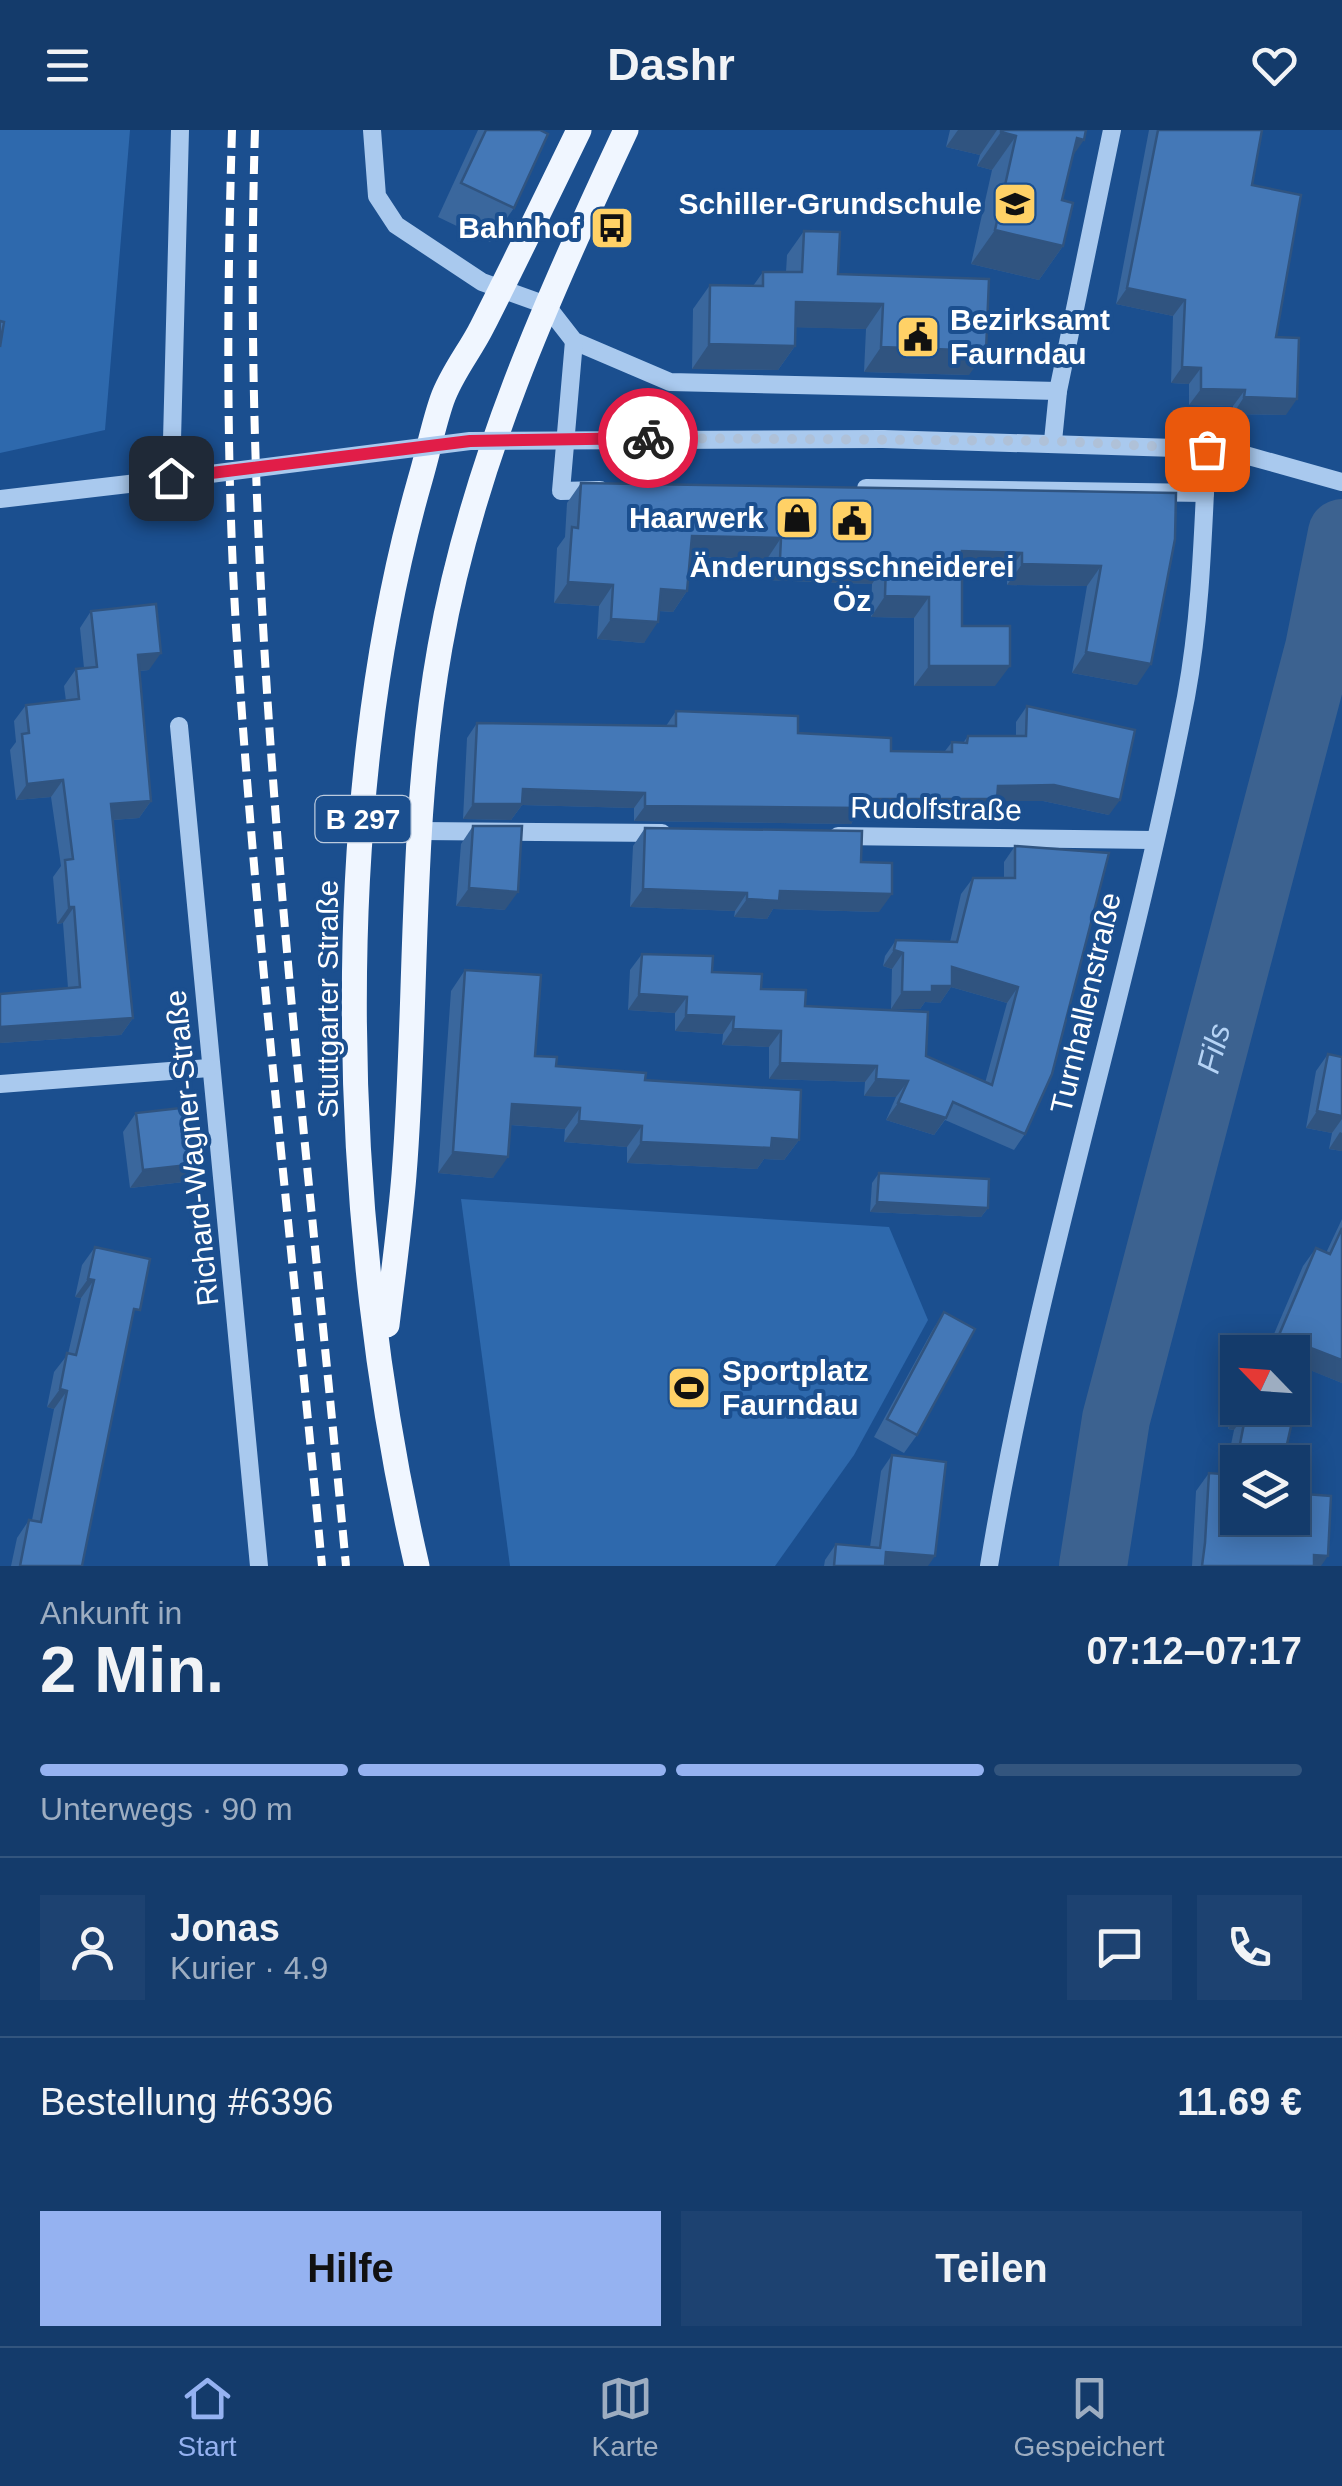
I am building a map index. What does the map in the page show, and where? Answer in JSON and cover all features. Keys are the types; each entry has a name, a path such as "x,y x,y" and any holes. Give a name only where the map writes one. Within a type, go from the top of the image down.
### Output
{"main road":[{"name":"Stuttgarter Straße","path":"417,1566 381,1370 361,1180 356,1018 364,784 383,636 412,506 443,396 501,290 578,130"},
{"name":"Stuttgarter Straße","path":"381,1370 404,1175 419,831 440,647 512,386 626,130"}],"street":[{"path":"372,130 377,196 396,225 501,290 546,305 574,341 670,382 1058,390"},
{"path":"1054,441 1058,390 1112,130"},
{"path":"171,478 179,139"},
{"path":"574,341 561,490 614,489"},
{"path":"0,499 487,440 1054,441 1207,449 1342,482"},
{"name":"Turnhallenstraße","path":"989,1566 1038,1309 1186,695 1204,536 1207,449"},
{"path":"844,488 1205,493"},
{"name":"Richard-Wagner-Straße","path":"179,726 197,885 209,1068 258,1566"},
{"path":"419,831 679,834"},
{"name":"Rudolfstraße","path":"817,835 1152,840"},
{"path":"0,1084 209,1068"}],"shaded area":[{"path":"0,130 130,130 105,430 0,453"},
{"name":"Sportplatz Faurndau","path":"461,1199 889,1227 928,1320 854,1455 775,1566 510,1566"}],"building":[{"path":"486,130 540,130 548,134 514,208 461,183"},
{"path":"1001,130 1086,130 1084,140 1077,138 1062,200 1073,203 1063,246 995,230 1016,136"},
{"path":"1158,130 1262,130 1252,185 1301,195 1276,337 1299,338 1297,399 1244,397 1245,390 1201,389 1201,368 1182,367 1185,300 1127,288"},
{"path":"804,231 840,232 838,274 989,279 986,351 881,347 883,304 796,302 795,346 709,344 710,285 763,286 763,272 802,272"},
{"path":"581,483 1176,493 1175,539 1151,664 1086,652 1101,566 1022,564 1022,553 962,551 962,626 1010,626 1010,666 929,666 929,597 885,596 886,563 780,559 781,538 692,536 687,591 661,589 658,622 611,619 613,585 568,582 572,527 578,528"},
{"path":"156,604 161,653 138,655 151,801 111,804 133,1018 0,1027 0,994 80,987 74,907 69,907 65,860 73,859 63,780 27,784 22,734 29,733 26,705 79,699 76,669 97,667 91,611"},
{"path":"1027,706 1135,730 1120,800 1054,785 998,786 997,799 862,799 861,808 645,806 645,793 523,789 522,804 473,804 477,723 676,726 676,711 798,716 798,733 891,738 891,751 952,752 952,742 967,743 968,736 1026,736"},
{"path":"473,826 522,826 518,892 469,888"},
{"path":"645,828 862,831 861,862 892,863 892,894 780,891 779,901 747,899 747,893 643,889"},
{"path":"1015,846 1109,853 1052,1074 1025,1134 953,1102 946,1118 898,1103 908,1081 876,1079 877,1066 780,1063 781,1031 733,1029 734,1017 686,1015 687,997 639,994 642,954 713,956 712,972 762,974 761,989 806,990 805,1006 928,1012 926,1056 992,1085 1018,987 952,967 952,986 932,986 932,992 902,992 903,953 894,950 896,940 957,942 973,878 1015,878"},
{"path":"465,970 541,975 535,1056 557,1057 556,1066 646,1073 645,1080 801,1090 799,1140 772,1138 771,1148 641,1142 642,1126 579,1121 580,1108 512,1104 508,1157 453,1152"},
{"path":"1328,1054 1342,1057 1342,1116 1317,1111"},
{"path":"190,1107 197,1164 143,1170 136,1113"},
{"path":"879,1173 989,1179 988,1208 877,1202"},
{"path":"1342,1228 1342,1360 1310,1348 1310,1335 1279,1335 1316,1248 1330,1254"},
{"path":"95,1247 150,1259 140,1310 134,1309 82,1566 20,1566 29,1520 41,1522 67,1391 60,1389 67,1353 76,1355 94,1280 88,1279"},
{"path":"944,1312 975,1329 917,1435 887,1419"},
{"path":"1244,1425 1291,1425 1287,1445 1240,1445"},
{"path":"892,1455 946,1462 935,1556 886,1552 885,1566 834,1566 836,1544 880,1548"},
{"path":"1209,1473 1220,1474 1220,1535 1310,1535 1310,1494 1331,1496 1328,1556 1314,1555 1314,1566 1202,1566"}],"waterway":[{"name":"Fils","path":"1093,1566 1116,1419 1319,648 1342,533"}],"railway":[{"path":"232,130 228,378 236,627 264,980 322,1566"},
{"path":"255,130 253,310 266,670 278,849 346,1566"}],"way so far":[{"path":"648,438 1054,441 1207,449"}],"place":[{"name":"Schiller-Grundschule","path":"1015,204"},
{"name":"Bahnhof","path":"612,228"},
{"name":"Bezirksamt Faurndau","path":"918,337"},
{"name":"Haarwerk","path":"797,518"},
{"name":"Änderungsschneiderei Öz","path":"852,521"},
{"name":"Sportplatz Faurndau","path":"689,1388"}],"route":[{"path":"171,478 470,441 648,438"}]}
